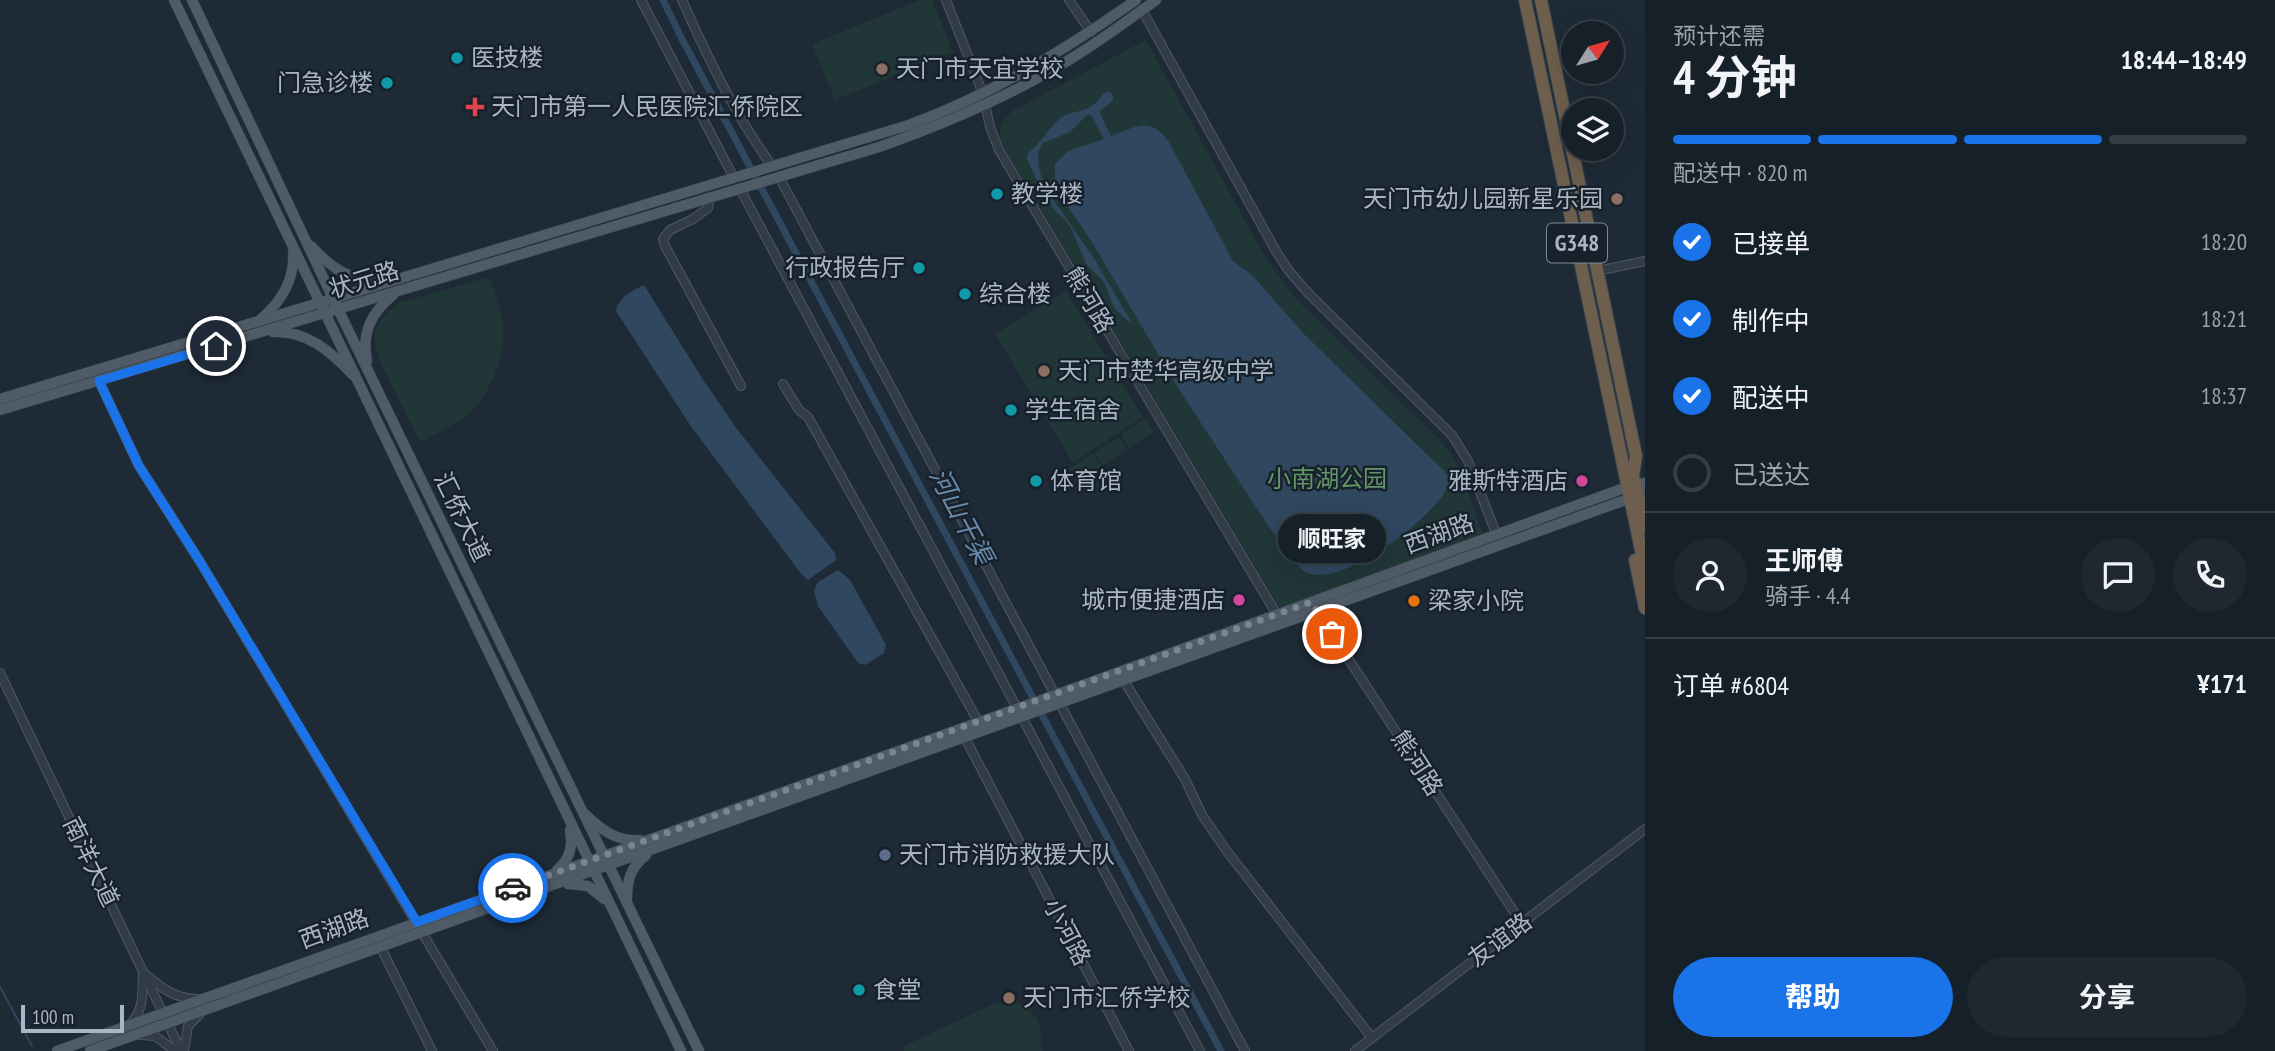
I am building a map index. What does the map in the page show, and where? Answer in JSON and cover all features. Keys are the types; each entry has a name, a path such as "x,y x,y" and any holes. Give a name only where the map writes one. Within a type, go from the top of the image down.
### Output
{"highway":[{"name":"G348","path":"1523,0 1590,273"},
{"path":"1523,0 1616,462 1635,486"},
{"name":"G348","path":"1533,0 1642,520 1645,569"},
{"path":"1541,0 1590,273"},
{"path":"1642,520 1631,539 1645,608"}],"main road":[{"name":"汇侨大道","path":"174,0 681,1051"},
{"name":"汇侨大道","path":"192,0 304,239 699,1051"},
{"path":"770,167 891,131 985,99 1136,0"},
{"path":"776,178 888,144 1075,57 1156,0"},
{"name":"状元路","path":"0,399 324,308 770,167"},
{"name":"状元路","path":"395,286 776,178"},
{"path":"293,244 298,251 304,252 307,248 304,239"},
{"path":"304,239 330,265 348,276 395,286 375,314 366,333 370,375"},
{"path":"293,244 294,262 287,288 260,327 294,334 315,342 359,381"},
{"name":"状元路","path":"0,410 99,381 260,327"},
{"name":"西湖路","path":"1314,607 1496,536 1635,486"},
{"name":"西湖路","path":"1055,701 1635,486"},
{"name":"西湖路","path":"1055,701 1124,681 1280,619"},
{"path":"1021,712 1055,701"},
{"name":"西湖路","path":"57,1051 201,999 594,872 653,844 978,721 1021,712"},
{"name":"西湖路","path":"90,1051 380,946 419,927 546,876 603,856 653,844 965,738 1021,712"},
{"path":"581,810 598,827 615,837 653,844"},
{"path":"546,876 564,864 571,850 567,816"},
{"path":"627,904 631,870 653,844"},
{"path":"550,887 575,883 587,886 601,896 612,910"}],"street":[{"path":"641,0 735,178"},
{"path":"682,0 738,114 770,167"},
{"name":"熊河路","path":"946,0 985,99 990,127 999,150 1280,619"},
{"path":"1069,0 1091,32"},
{"path":"1142,10 1276,251 1308,294 1452,435 1468,461 1496,536"},
{"path":"776,178 1245,1051"},
{"path":"740,189 1200,1051"},
{"path":"710,198 708,208 670,230 663,239 741,386"},
{"path":"1590,273 1645,261"},
{"path":"99,381 139,466 199,560 493,1051"},
{"path":"783,384 800,410 808,417 978,721"},
{"name":"熊河路","path":"1314,607 1522,924"},
{"name":"南洋大道","path":"0,673 162,1013 183,1051"},
{"path":"1124,681 1185,779 1202,815 1226,850 1372,1038"},
{"name":"小河路","path":"965,738 1129,1051"},
{"name":"友谊路","path":"1355,1051 1645,829"},
{"path":"380,946 432,1051"},
{"path":"143,972 169,994 180,998 201,999"},
{"path":"127,1026 139,1013 142,1004 143,972"},
{"path":"183,1051 188,1027 206,1009"},
{"path":"132,1036 155,1036 175,1051"}],"green space":[{"path":"920,0 932,0 953,52 835,100 812,44"},
{"name":"小南湖公园","path":"1146,40 1265,257 1297,300 1440,440 1451,454 1484,536 1280,608 1001,142 1002,123 1014,110"},
{"path":"489,277 500,308 503,328 502,350 495,373 471,412 420,442 375,346 379,323 401,302"},
{"path":"1066,291 1143,417 1073,463 995,334"},
{"path":"1145,419 1154,432 1129,448 1121,435"},
{"path":"1119,437 1127,450 1103,465 1094,453"},
{"path":"1093,453 1101,466 1077,482 1069,469"},
{"path":"1011,1001 1027,1008 1035,1016 1040,1028 1043,1051 904,1051 902,1047 991,1005"}],"water":[{"name":"小南湖公园","path":"1109,91 1113,101 1100,113 1111,136 1144,125 1157,129 1163,135 1233,261 1252,275 1305,335 1447,474 1446,490 1422,519 1380,551 1357,564 1335,573 1316,575 1301,569 1269,527 1180,391 1090,239 1065,203 1055,178 1055,164 1068,151 1104,139 1091,115 1087,115 1070,132 1043,143 1038,152 1039,168 1044,186 1093,257 1131,324 1114,308 1104,282 1086,264 1072,230 1055,211 1038,183 1027,159 1028,153 1062,117 1089,107"},
{"path":"644,285 737,429 835,553 836,560 808,580 690,425 616,311 623,298"},
{"path":"838,570 850,580 886,645 884,653 865,665 858,663 818,606 814,590 818,582"}],"waterway":[{"name":"河山干渠","path":"663,0 1221,1051"},
{"path":"0,987 32,1046"}],"way so far":[{"path":"513,888 1311,602 1332,634"}],"place":[{"name":"医技楼","path":"457,58"},
{"name":"天门市天宜学校","path":"882,69"},
{"name":"门急诊楼","path":"387,83"},
{"name":"天门市第一人民医院汇侨院区","path":"475,107"},
{"name":"教学楼","path":"997,194"},
{"name":"天门市幼儿园新星乐园","path":"1617,199"},
{"name":"行政报告厅","path":"919,268"},
{"name":"综合楼","path":"965,294"},
{"name":"天门市楚华高级中学","path":"1044,371"},
{"name":"学生宿舍","path":"1011,410"},
{"name":"体育馆","path":"1036,481"},
{"name":"雅斯特酒店","path":"1582,481"},
{"name":"城市便捷酒店","path":"1239,600"},
{"name":"梁家小院","path":"1414,601"},
{"name":"顺旺家","path":"1332,634"},
{"name":"天门市消防救援大队","path":"885,855"},
{"name":"食堂","path":"859,990"},
{"name":"天门市汇侨学校","path":"1009,998"}],"route":[{"path":"216,346 99,381 139,466 199,560 417,922 513,888"}]}
